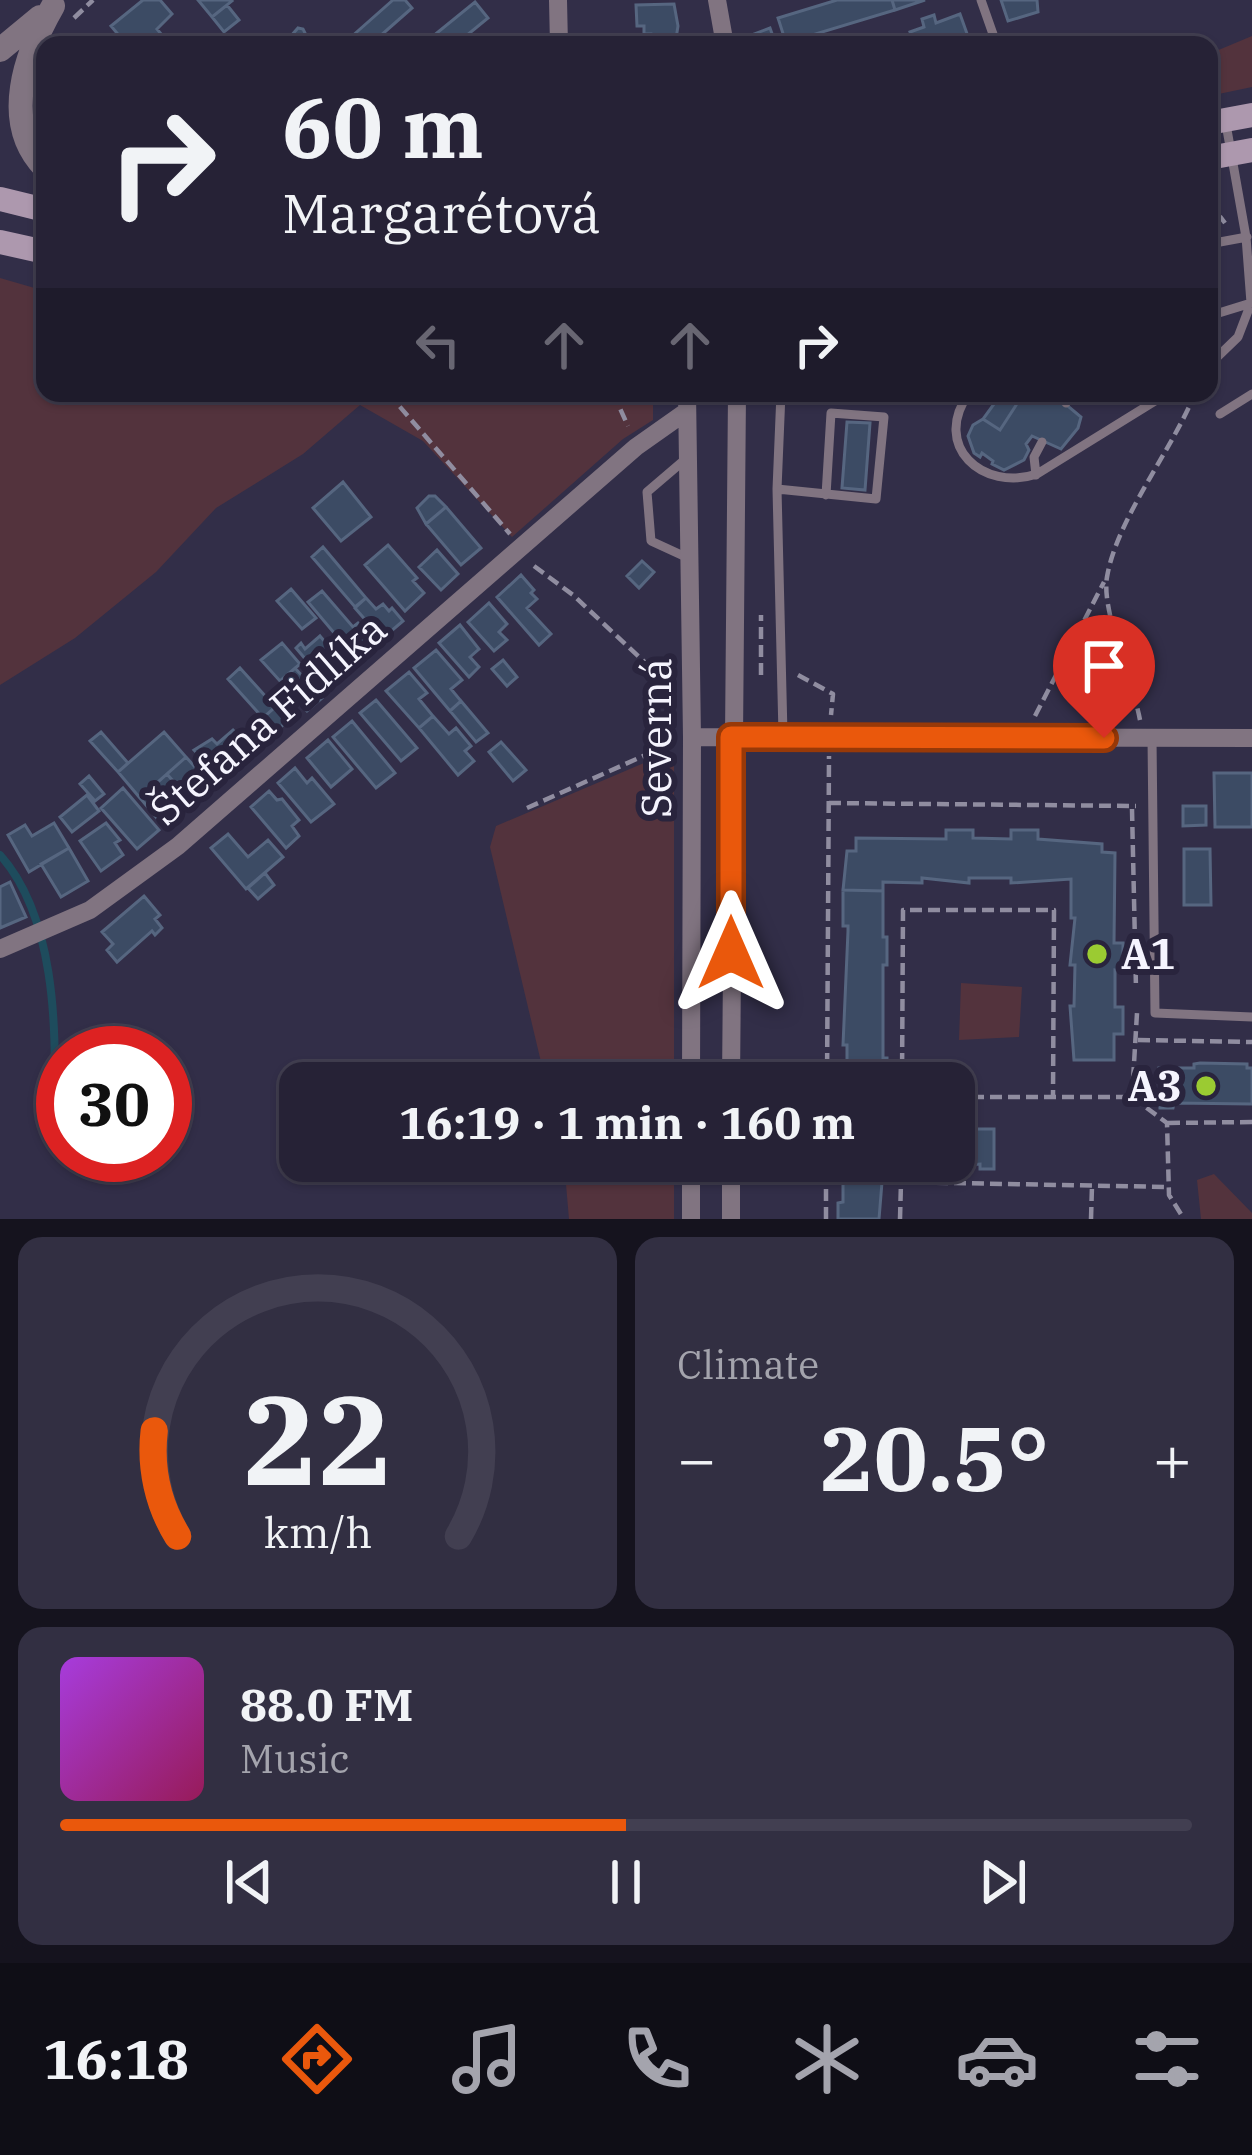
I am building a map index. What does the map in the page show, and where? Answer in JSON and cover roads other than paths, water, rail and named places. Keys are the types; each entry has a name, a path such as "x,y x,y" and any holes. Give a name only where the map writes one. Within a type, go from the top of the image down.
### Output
{"main road":[{"path":"1218,121 1252,115"},
{"path":"0,199 36,208"},
{"path":"0,242 36,250"}],"street":[{"path":"558,0 559,36"},
{"path":"717,0 723,36"},
{"path":"0,50 56,3"},
{"path":"36,153 20,111 20,83 34,39 56,3"},
{"name":"Severná","path":"687,402 692,1062"},
{"name":"Štefana Fidlíka","path":"0,949 90,910 178,846 687,402"},
{"name":"Severná","path":"731,1062 737,402"},
{"path":"692,736 1252,738"},
{"path":"691,1182 691,1219"},
{"path":"730,1219 731,1182"}],"lane":[{"path":"981,0 994,36"},
{"path":"1218,124 1249,237 1251,303 1238,337 1218,356"},
{"path":"1218,242 1249,237"},
{"path":"1218,313 1251,303"},
{"path":"1220,414 1252,394"},
{"path":"781,402 777,489 783,734"},
{"path":"962,402 954,430 961,452 993,479 1017,481 1036,475 1153,402"},
{"path":"1147,402 1147,406"},
{"path":"777,489 826,495 876,499 884,417 831,413 826,495"},
{"path":"1036,475 1034,457 1042,442"},
{"path":"688,457 647,492 651,542 689,559"},
{"path":"1148,738 1155,1013 1252,1017"}],"waterway":[{"path":"0,855 18,880 42,939 53,1026"}],"place":[{"name":"A1","path":"1097,954"},
{"name":"A3","path":"1206,1086"}]}
